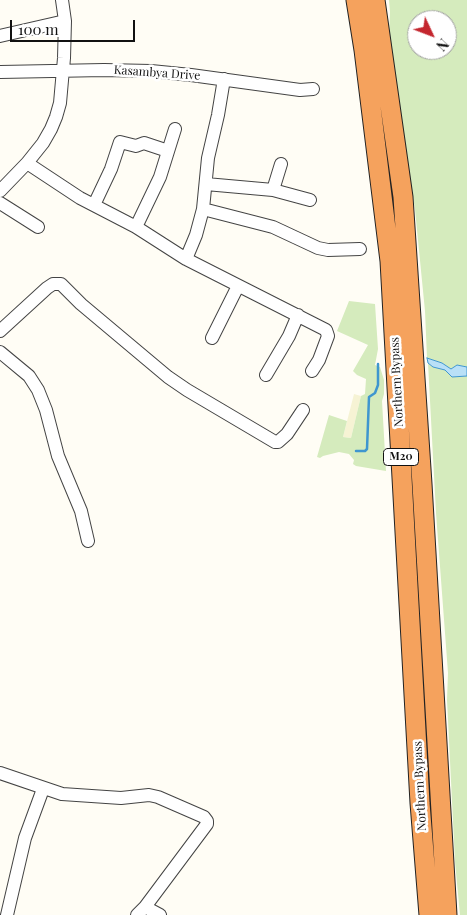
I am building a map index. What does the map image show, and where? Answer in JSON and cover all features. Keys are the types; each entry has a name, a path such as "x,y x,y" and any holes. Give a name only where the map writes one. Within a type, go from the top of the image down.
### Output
{"highway":[{"name":"Northern Bypass","path":"356,0 390,261 420,803 429,915"},
{"name":"Northern Bypass","path":"375,0 403,197 427,564 447,915"}],"street":[{"path":"0,191 27,163 51,129 60,103 65,21 62,0"},
{"path":"0,36 65,21"},
{"name":"Kasambya Drive","path":"0,72 151,71 290,88 313,89"},
{"path":"186,259 196,235 203,208 208,158 224,79"},
{"path":"136,228 160,177 175,129"},
{"path":"94,205 111,169 120,142 136,146 141,143 148,143 168,151"},
{"path":"27,163 70,191 186,259 322,327 328,332 328,336 312,371"},
{"path":"273,190 281,164"},
{"path":"206,184 273,190 310,200"},
{"path":"0,203 38,226"},
{"path":"203,208 266,224 318,248 328,250 360,249"},
{"path":"0,331 47,288 53,284 61,284 81,304 168,377 275,442 278,442 287,434 303,410"},
{"path":"212,338 238,286"},
{"path":"266,374 289,336 298,315"},
{"path":"0,352 29,376 38,390 46,410 58,456 81,511 88,542"},
{"path":"0,773 62,794 121,798 149,795 158,797 204,818 207,824 141,911 160,915"},
{"path":"7,915 25,838 43,788"}],"shaded area":[{"path":"354,394 361,396 351,438 343,437"}],"green space":[{"path":"389,0 467,0 467,367 457,365 451,369 442,363 427,358 425,311 415,210 389,35"},
{"path":"349,301 375,304 378,349 375,365 380,367 384,380 382,401 386,471 356,466 353,464 354,460 349,454 339,452 320,458 317,457 329,415 347,421 343,437 351,438 361,396 365,394 366,379 353,371 368,345 337,331"},
{"path":"428,363 433,367 445,370 452,377 467,376 467,915 460,915 455,862 447,700 448,673 436,513"}],"water":[{"path":"427,358 442,363 451,369 457,365 467,367 467,376 452,377 445,370 433,367 428,363"}],"waterway":[{"path":"356,451 365,451 367,449 369,397 375,393 378,385 378,364"}]}
